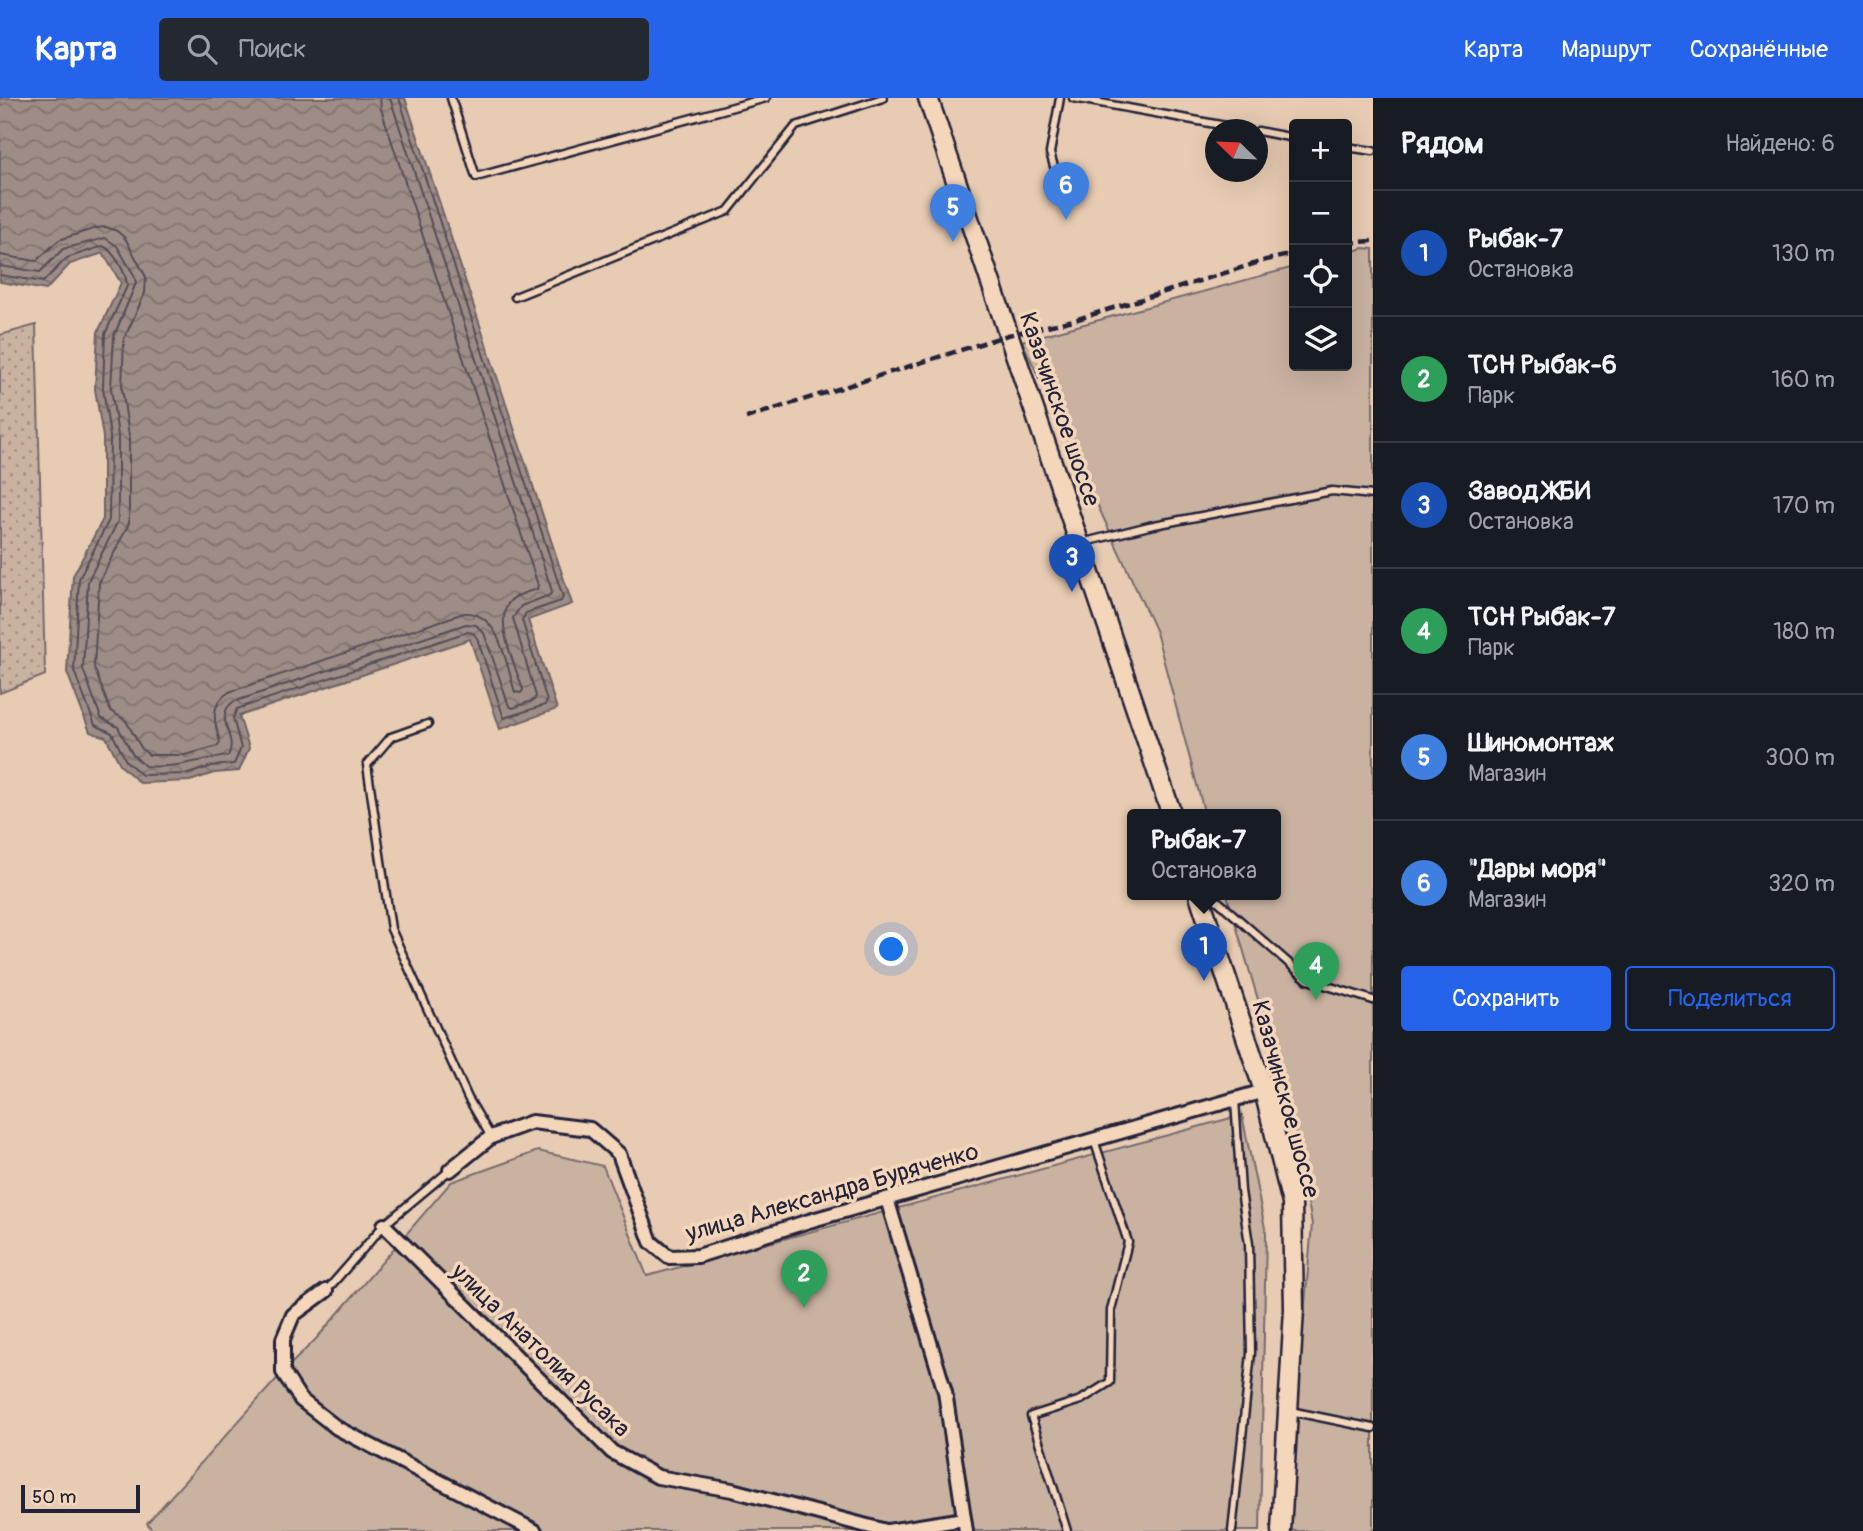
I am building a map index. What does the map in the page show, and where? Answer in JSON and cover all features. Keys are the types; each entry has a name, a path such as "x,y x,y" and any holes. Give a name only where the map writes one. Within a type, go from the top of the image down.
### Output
{"main road":[{"name":"Казачинское шоссе","path":"928,98 1170,809"},
{"name":"Казачинское шоссе","path":"1201,900 1264,1091 1292,1202 1294,1308 1281,1531"}],"street":[{"name":"улица Александра Буряченко","path":"450,1170 491,1137 532,1122 590,1129 618,1154 651,1242 669,1257 698,1256 1264,1091"},
{"path":"887,1199 945,1392 965,1525"},
{"name":"улица Анатолия Русака","path":"384,1225 612,1452 659,1477 732,1490 887,1531 965,1525"},
{"path":"326,1291 292,1315 283,1339 283,1373 300,1400 337,1428 535,1531"}],"lane":[{"path":"450,98 476,177 766,98"},
{"path":"515,297 728,211 796,126 866,100 883,98"},
{"path":"1056,173 1051,153 1060,98"},
{"path":"1073,98 1205,122"},
{"path":"1268,133 1289,137"},
{"path":"1352,148 1373,151"},
{"path":"1079,543 1149,526 1332,491 1373,495"},
{"path":"428,724 391,737 367,765 391,929 463,1086 491,1137"},
{"path":"1216,900 1308,980 1373,1000"},
{"path":"1232,1531 1251,1353 1249,1244 1241,1191 1235,1100"},
{"path":"1067,1531 1031,1416 1081,1400 1110,1382 1111,1310 1128,1242 1094,1140"},
{"path":"326,1291 384,1225 450,1170"},
{"path":"1289,1411 1373,1428"}],"shaded area":[{"path":"1363,248 1373,249 1373,1531 1285,1531 1312,1224 1292,1114 1228,900 1281,900 1281,809 1203,809 1156,632 1022,341 1289,268 1289,371 1352,371 1352,251"},
{"path":"36,325 45,675 0,693 0,335"},
{"path":"1242,1115 1266,1233 1260,1531 153,1531 147,1523 316,1339 451,1182 538,1151 603,1166 647,1276"}],"water":[{"path":"0,98 405,98 572,604 528,620 557,709 500,729 470,639 239,716 249,748 239,771 214,773 190,781 140,783 121,766 106,737 90,732 67,672 73,576 103,519 103,437 95,389 98,332 121,283 103,253 70,264 46,290 0,282"}],"railway":[{"path":"1352,243 1373,241"},
{"path":"746,418 1008,335 1078,319 1289,255"}],"place":[{"name":"\"Дары моря\"","path":"1066,220"},
{"name":"Шиномонтаж","path":"953,242"},
{"name":"Завод ЖБИ","path":"1072,592"},
{"name":"Рыбак-7","path":"1204,981"},
{"name":"ТСН Рыбак-7","path":"1316,1000"},
{"name":"ТСН Рыбак-6","path":"804,1308"}]}
